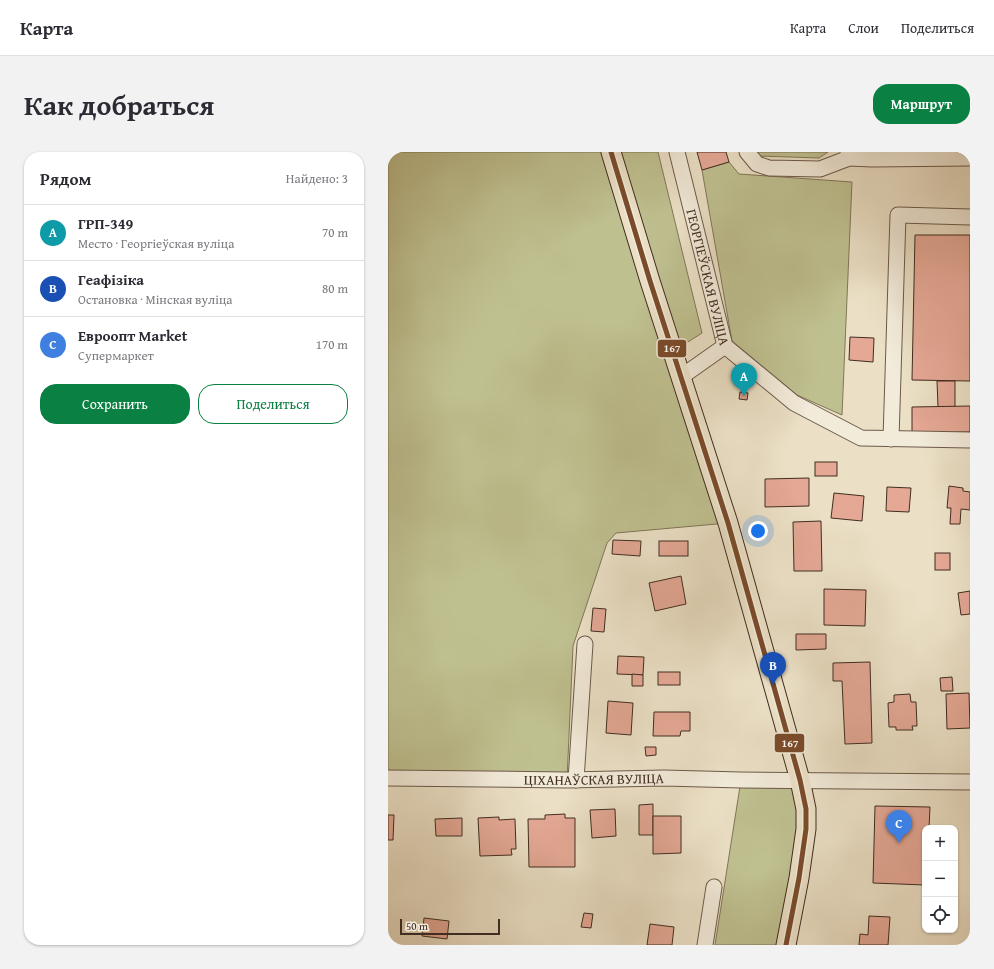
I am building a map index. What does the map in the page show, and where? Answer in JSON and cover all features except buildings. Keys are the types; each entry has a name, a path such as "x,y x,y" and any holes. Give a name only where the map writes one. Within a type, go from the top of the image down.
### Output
{"main road":[{"path":"611,152 650,281 728,523 800,780 806,809 806,829 786,945"}],"street":[{"name":"ГЕОРГІЕЎСКАЯ ВУЛІЦА","path":"677,152 725,346 794,403 861,438 970,440"},
{"path":"747,152 757,164 769,168 820,169 849,155 872,159 970,158"},
{"path":"891,439 898,215 970,218"},
{"path":"681,377 725,346"},
{"path":"576,780 585,644"},
{"name":"ЦІХАНАЎСКАЯ ВУЛІЦА","path":"388,778 576,780 664,778 970,782"},
{"path":"705,945 714,888"}],"green space":[{"path":"388,152 611,152 728,523 616,533 607,543 573,646 567,780 388,778"},
{"path":"621,152 658,152 702,333 677,349"},
{"path":"755,152 828,152 819,158 759,156"},
{"path":"729,162 739,174 852,182 842,415 797,395 732,341 702,170"},
{"path":"741,780 800,780 806,809 786,945 715,945"}],"transit line":[{"name":"167","path":"611,152 650,281 728,523 800,780 806,809 806,829 799,878 786,945"}],"place":[{"name":"ГРП-349","path":"744,396"},
{"name":"Геафізіка","path":"773,685"},
{"name":"Евроопт Market","path":"899,843"}]}
